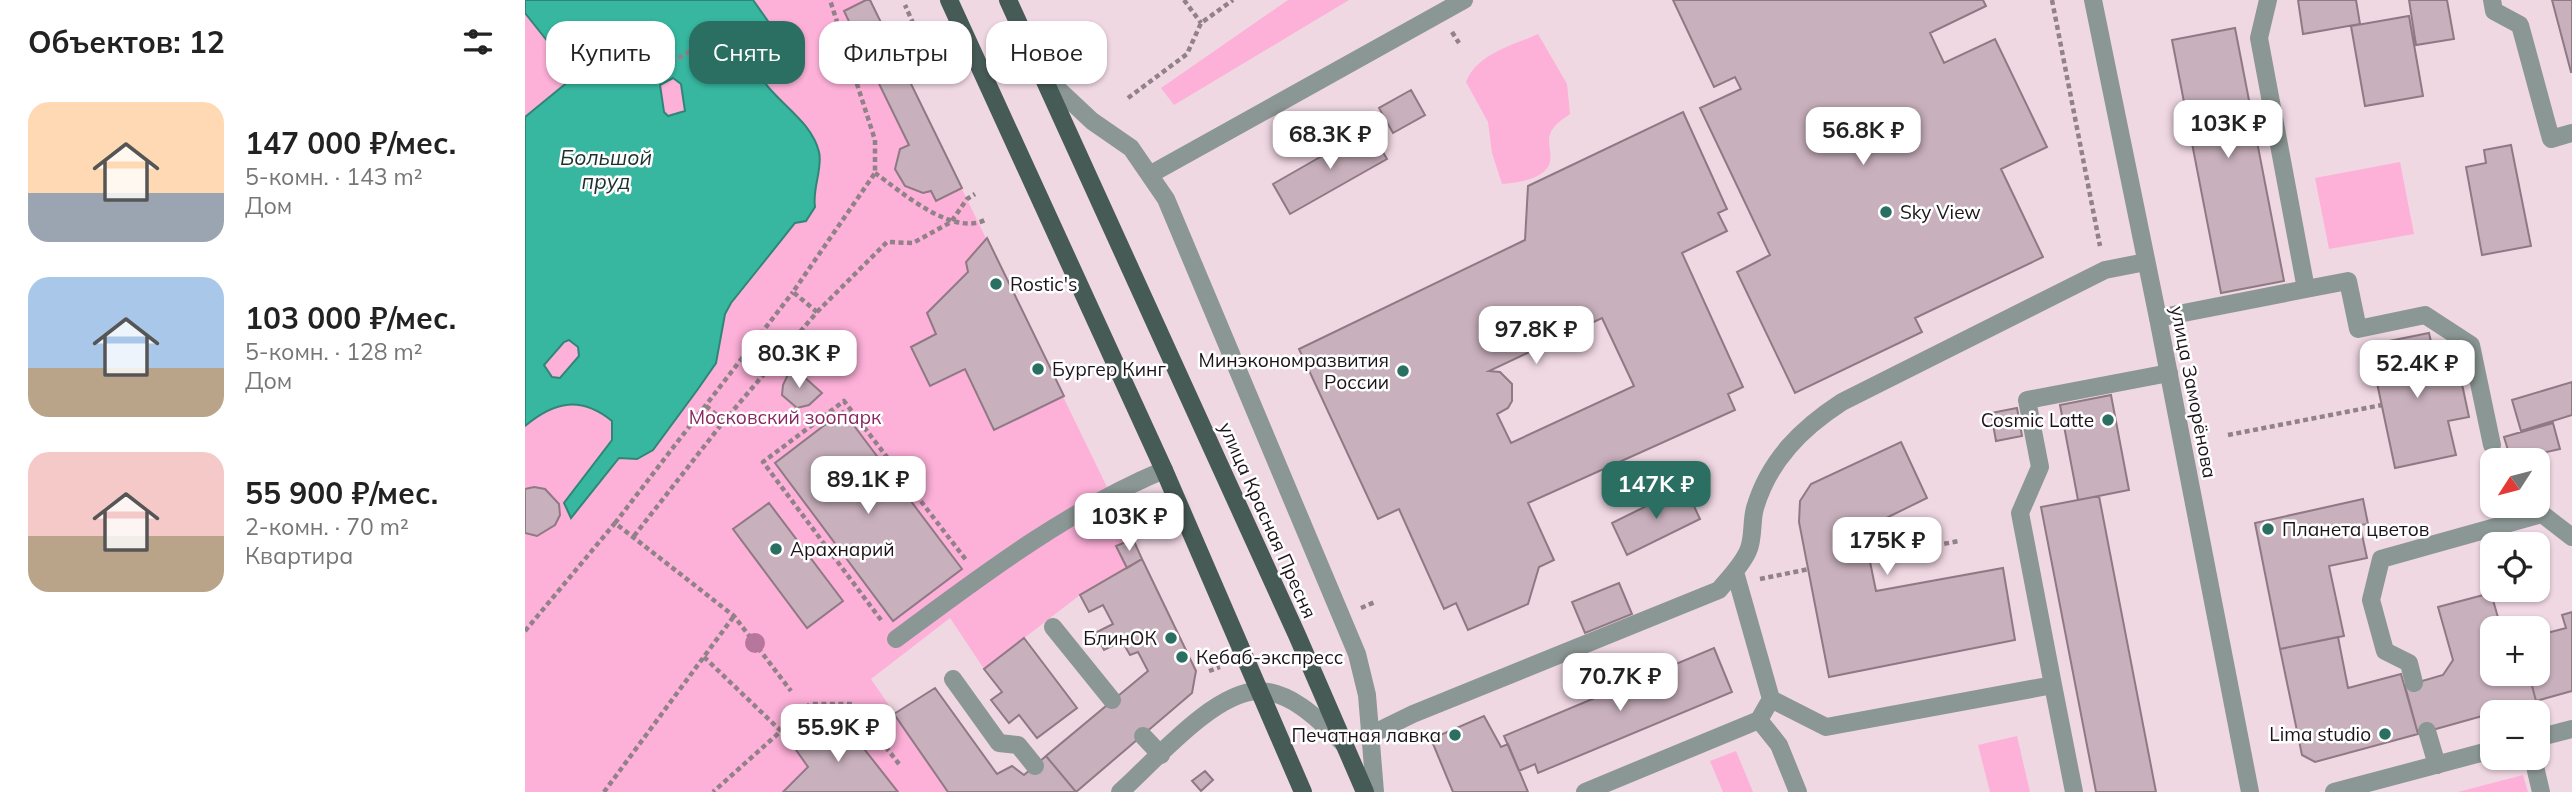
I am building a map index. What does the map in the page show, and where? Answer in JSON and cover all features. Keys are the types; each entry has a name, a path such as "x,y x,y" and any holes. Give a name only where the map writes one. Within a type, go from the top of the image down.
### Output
{"main road":[{"path":"949,0 1164,470 1303,792"},
{"name":"улица Красная Пресня","path":"1008,0 1018,21"},
{"name":"улица Красная Пресня","path":"1048,84 1365,792"}],"street":[{"path":"1151,174 1464,0"},
{"name":"улица Заморёнова","path":"2093,0 2250,792"},
{"path":"2268,0 2259,38 2306,289"},
{"path":"2492,0 2494,11 2521,25 2551,139 2572,133"},
{"path":"1053,84 1092,121 1131,148 1151,174 1177,223 1343,615 1367,695 1375,792"},
{"path":"1370,735 1413,714 1719,590 1749,550 1755,510 1766,481 1781,454 1811,422 1842,402 2105,270 2146,262"},
{"path":"2158,318 2347,281 2358,329 2425,315 2470,345 2492,445"},
{"path":"2074,792 2020,513 2040,467 2027,400 2169,373"},
{"path":"896,639 979,578 1111,492 1164,470"},
{"path":"2414,683 2409,663 2385,652 2371,600 2381,559 2542,514 2572,537"},
{"path":"1735,572 1772,699 1826,727 2053,685"},
{"path":"1053,627 1112,700"},
{"path":"953,679 999,743 1018,745 1035,766"},
{"path":"1120,792 1212,710 1237,695 1260,691 1310,712 1345,745"},
{"path":"1585,792 1759,720 1772,699"},
{"path":"1759,720 1779,745 1798,792"},
{"path":"2550,735 2572,729"},
{"path":"2427,731 2437,765"},
{"path":"1143,736 1161,755"},
{"path":"2334,792 2480,753"},
{"path":"2536,770 2541,792"}],"path":[{"path":"525,631 615,523 706,406 793,292 875,173 875,140 830,0"},
{"path":"1184,0 1201,23"},
{"path":"1128,98 1187,54 1201,23 1233,0"},
{"path":"2052,0 2105,270"},
{"path":"905,5 912,21"},
{"path":"1452,32 1459,43"},
{"path":"875,173 951,222 980,223 987,219"},
{"path":"634,536 724,421 817,312 887,242 913,243 951,222 967,199 975,194"},
{"path":"793,292 817,312"},
{"path":"896,639 763,462 844,401 979,578"},
{"path":"2228,435 2382,405"},
{"path":"706,406 724,421"},
{"path":"615,523 734,615 791,691"},
{"path":"1869,558 1959,541"},
{"path":"1776,576 1809,569"},
{"path":"604,792 734,615"},
{"path":"704,657 781,731"},
{"path":"1209,671 1220,667"},
{"path":"713,792 810,705 852,704 899,764"}],"green space":[{"name":"Московский зоопарк","path":"525,0 870,0 880,21 819,21 819,84 911,84 1142,559 1080,595 984,669 950,618 871,679 948,792 525,792"},
{"path":"1288,0 1349,0 1174,105 1161,88"},
{"path":"1538,34 1567,84 1570,114 1556,125 1550,134 1550,162 1547,168 1530,179 1502,184 1492,153 1488,122 1466,82 1471,72 1487,57"},
{"path":"2400,162 2414,234 2329,249 2315,178"},
{"path":"2017,736 2030,792 1990,792 1978,745"},
{"path":"1736,751 1753,792 1723,792 1710,761"},
{"path":"2523,775 2528,792 2458,792"}],"water":[{"name":"Большой пруд","path":"525,0 753,0 768,21 689,21 689,84 766,84 807,128 820,158 815,207 806,221 795,223 731,303 725,314 716,363 653,450 637,459 619,458 571,518 564,503 612,440 612,421 590,408 568,405 547,411 525,426 525,117 565,84 662,84 664,112 668,116 685,111 681,84 675,80 675,21 546,21 546,39 525,13","holes":["569,340 578,347 579,356 560,378 552,377 544,365 564,342"]}],"building":[{"path":"870,0 880,21 849,21 844,11"},
{"name":"Sky View","path":"1673,0 1983,0 1986,6 1930,33 1944,63 1995,39 2047,147 2001,169 2043,257 1915,318 1922,332 1795,393 1737,272 1770,255 1700,108 1741,89 1735,77 1714,87"},
{"path":"2298,0 2356,0 2360,24 2303,34"},
{"path":"2409,0 2447,0 2454,39 2416,45"},
{"path":"2552,0 2572,0 2572,72 2571,72"},
{"path":"2409,16 2423,96 2365,106 2351,26"},
{"path":"2235,28 2284,281 2221,293 2172,40"},
{"path":"879,84 911,84 962,188 936,201 931,191 923,193 905,186 895,169 900,149 909,145"},
{"path":"1411,90 1425,115 1393,133 1379,108"},
{"name":"Минэкономразвития России","path":"1683,112 1727,209 1718,213 1727,231 1682,253 1743,387 1728,394 1735,410 1528,503 1554,560 1539,567 1528,604 1468,630 1456,603 1444,609 1399,509 1378,519 1299,349 1525,240 1528,186","holes":["1602,318 1634,386 1511,443 1497,414 1508,408 1512,401 1512,384 1500,372 1489,371"]},
{"path":"1369,129 1387,159 1290,214 1273,184"},
{"path":"2511,145 2531,246 2482,255 2466,167 2486,163 2484,150"},
{"path":"987,238 1064,396 994,430 965,369 930,386 911,347 936,334 927,313 968,272 966,262"},
{"path":"2429,333 2438,374 2459,370 2469,417 2448,421 2456,455 2395,468 2369,345"},
{"path":"792,366 822,393 809,405 797,408 782,395 783,385"},
{"path":"2572,382 2572,415 2521,431 2512,400"},
{"path":"2111,395 2129,490 2078,500 2060,405"},
{"path":"2017,408 2022,436 1996,441 1991,413"},
{"path":"843,411 962,569 893,621 775,463"},
{"path":"2553,423 2560,449 2550,451 2550,448 2507,448 2504,437"},
{"path":"1901,442 1927,498 1878,522 1867,547 1876,591 2003,568 2015,640 1829,677 1799,522 1800,501 1811,484"},
{"path":"1685,487 1700,519 1627,555 1612,523"},
{"path":"525,489 545,489 559,504 560,515 555,525 537,536 525,533"},
{"path":"2099,496 2156,792 2096,792 2041,507"},
{"path":"2363,499 2368,524 2360,525 2367,558 2329,566 2344,636 2280,649 2255,523"},
{"name":"Арахнарий","path":"769,503 843,601 807,628 733,529"},
{"path":"1133,539 1142,559 1127,568 1116,546"},
{"path":"1142,559 1196,671 1192,693 1076,792 1046,756 1148,671 1138,652 1130,655 1122,641 1104,650 1095,633 1113,624 1103,605 1089,612 1080,595"},
{"path":"1619,583 1632,614 1585,633 1572,602"},
{"path":"2480,596 2480,602 2494,602 2498,616 2480,616 2480,686 2532,686 2536,700 2480,700 2480,717 2418,734 2405,686 2443,675 2453,660 2438,607"},
{"path":"2572,612 2572,691 2536,700 2532,686 2550,686 2550,632 2566,628 2562,615"},
{"path":"2338,637 2348,688 2401,674 2418,734 2315,762 2302,755 2280,649"},
{"path":"1024,638 1077,708 1037,738 1019,715 1009,723 991,700 1002,692 984,669"},
{"path":"1714,648 1732,692 1538,773 1535,764 1519,771 1504,736"},
{"path":"935,688 997,774 1012,766 1024,775 1046,756 1076,792 948,792 894,714"},
{"path":"1484,716 1501,747 1508,744 1528,792 1453,792 1431,739"},
{"path":"839,717 898,792 783,792 808,767 794,747"},
{"path":"1205,771 1213,780 1201,791 1192,781"}],"place":[{"name":"Sky View","path":"1886,212"},
{"name":"Rostic's","path":"996,284"},
{"name":"Бургер Кинг","path":"1038,369"},
{"name":"Минэкономразвития России","path":"1403,371"},
{"name":"Cosmic Latte","path":"2108,420"},
{"name":"Планета цветов","path":"2268,529"},
{"name":"Арахнарий","path":"776,549"},
{"name":"БлинОК","path":"1171,638"},
{"name":"Кебаб-экспресс","path":"1182,657"},
{"name":"Lima studio","path":"2385,734"},
{"name":"Печатная лавка","path":"1455,735"}]}
